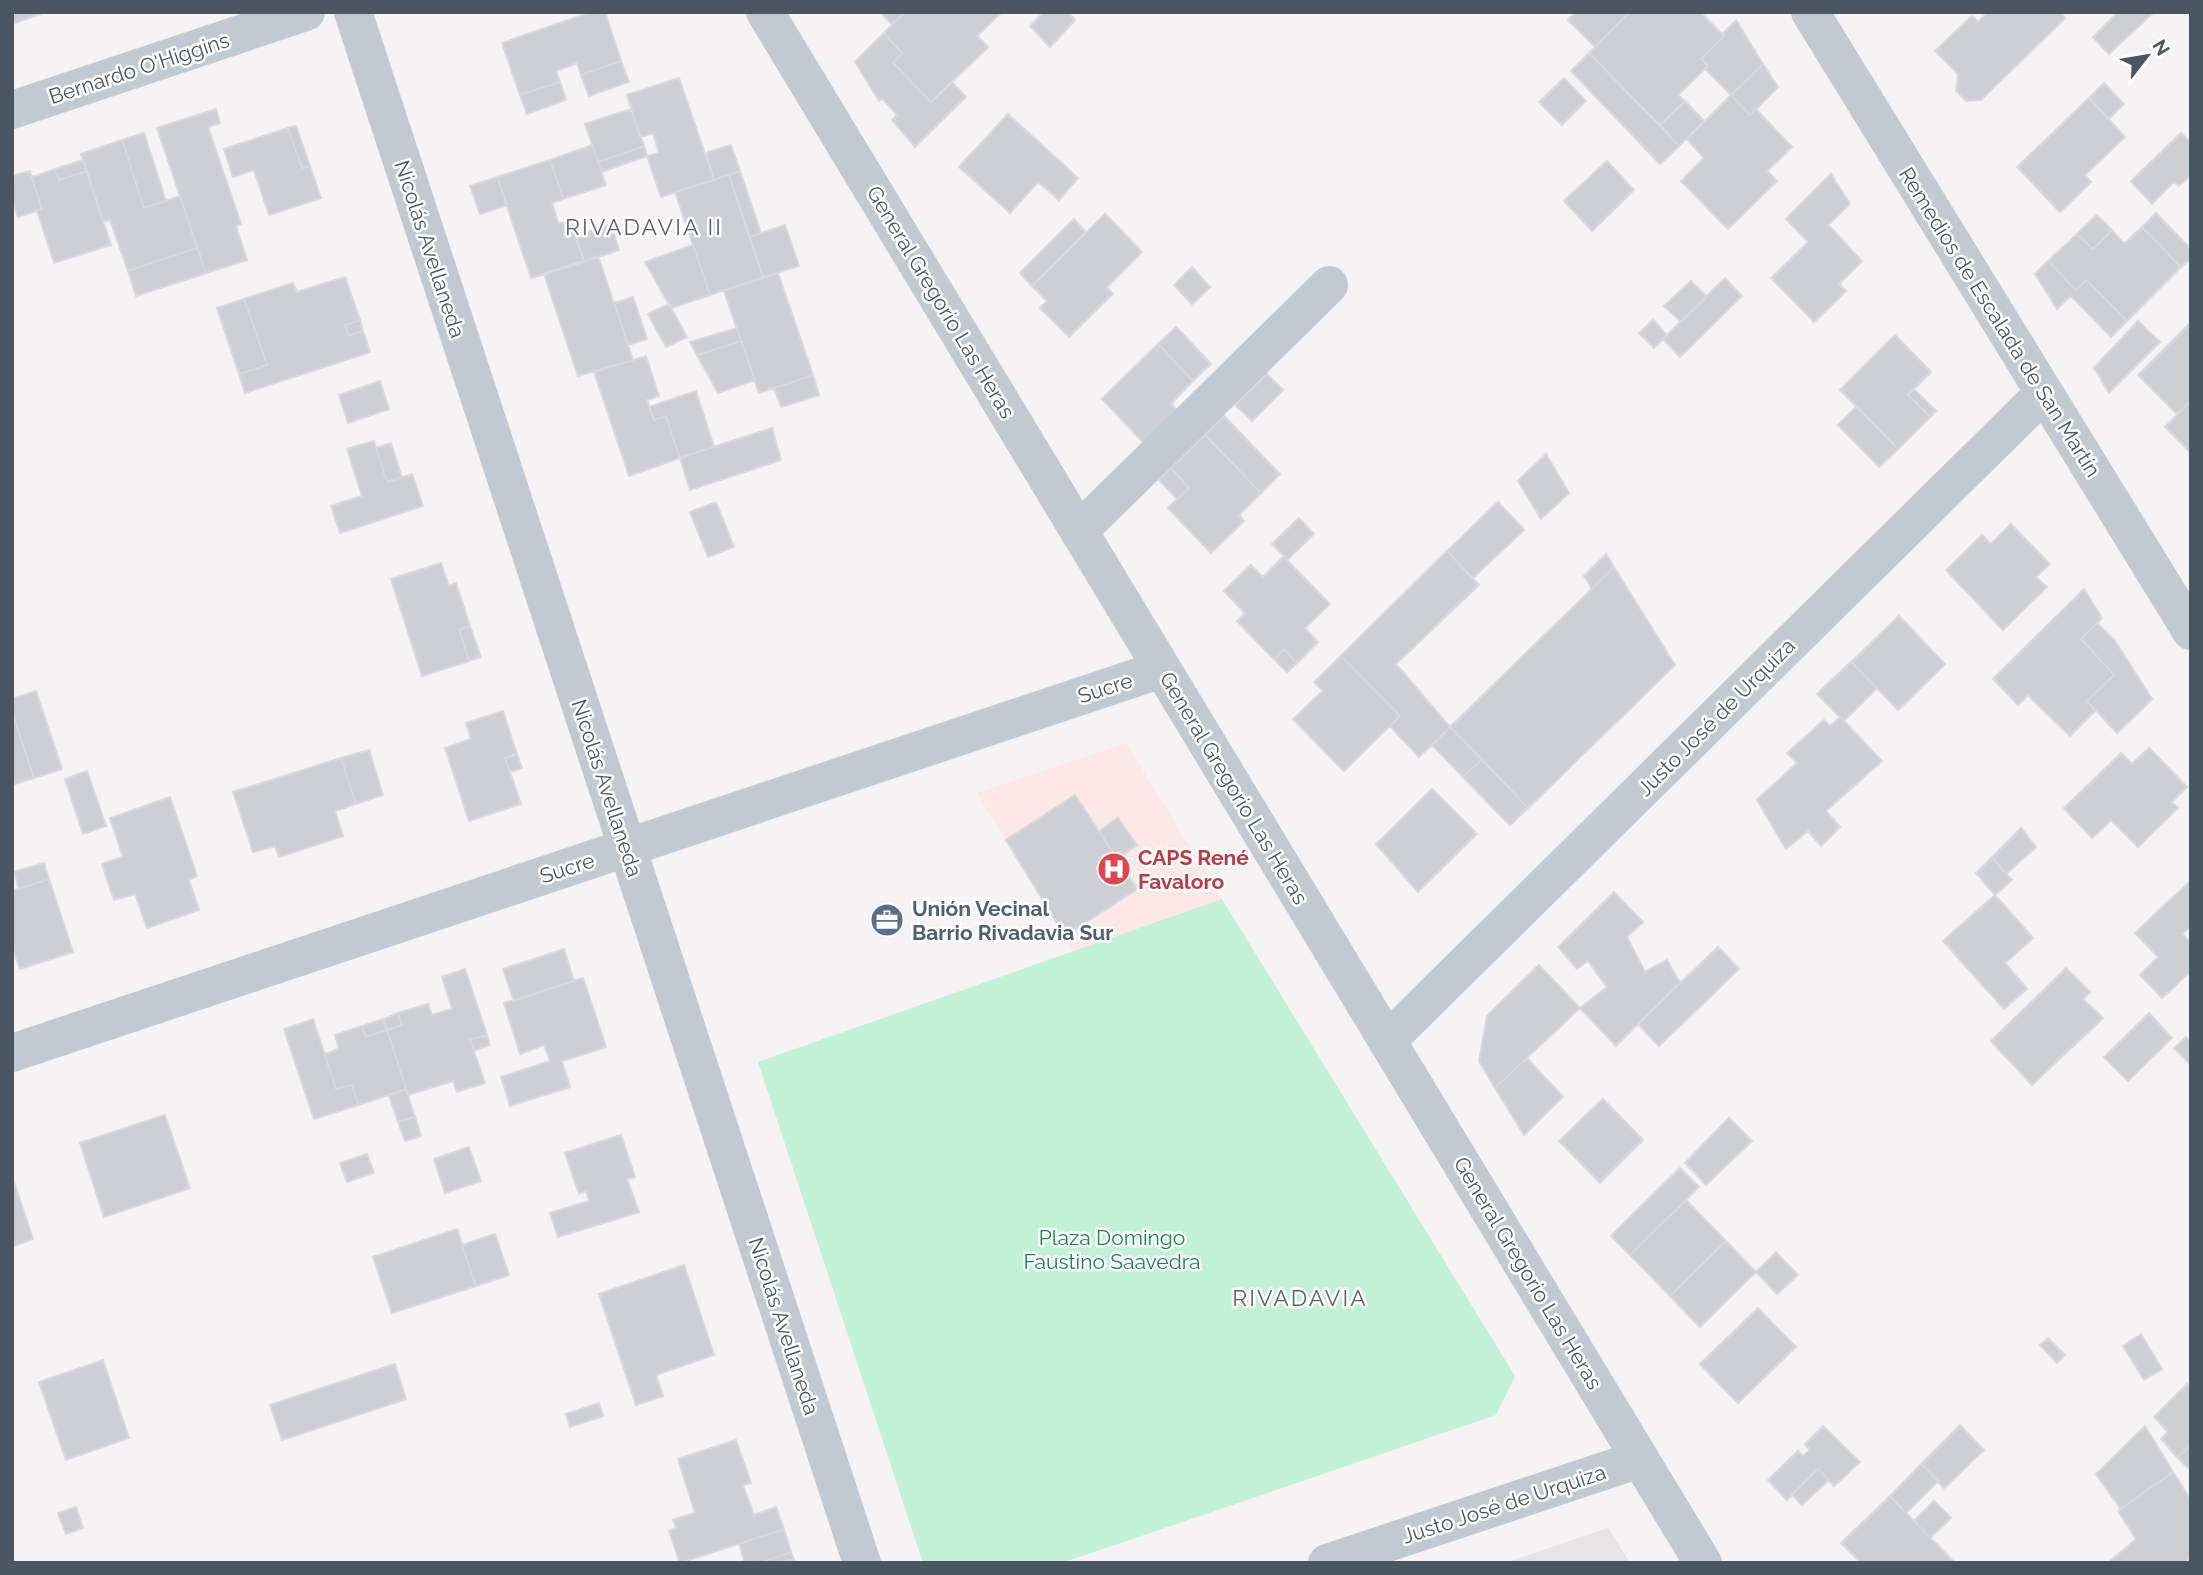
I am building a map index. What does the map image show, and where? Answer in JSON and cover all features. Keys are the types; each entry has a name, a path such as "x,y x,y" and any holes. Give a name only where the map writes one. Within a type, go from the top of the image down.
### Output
{"street":[{"name":"Bernardo O'Higgins","path":"12,110 306,12"},
{"name":"Nicolás Avellaneda","path":"353,12 862,1563"},
{"name":"General Gregorio Las Heras","path":"765,12 1703,1563"},
{"name":"Remedios de Escalada de San Martín","path":"1810,12 2191,632"},
{"path":"1079,531 1329,285"},
{"name":"Justo José de Urquiza","path":"1387,1041 2044,393"},
{"name":"Sucre","path":"12,1054 1162,669"},
{"name":"Justo José de Urquiza","path":"1327,1563 1640,1459"}],"shaded area":[{"name":"CAPS René Favaloro","path":"1126,743 1222,899 1073,951 977,793"},
{"path":"1608,1528 1630,1563 1505,1563"}],"green space":[{"name":"Plaza Domingo Faustino Saavedra","path":"1222,899 1515,1376 1496,1415 1062,1563 923,1563 758,1062"}],"building":[{"path":"12,12 43,12 43,13 12,24"},
{"path":"591,12 605,12 621,61 581,75 577,63 556,71 560,82 520,95 502,43"},
{"path":"880,12 905,12 892,25"},
{"path":"905,12 1002,12 977,36 988,47 931,102 893,63 902,53 884,33"},
{"path":"1044,12 1067,12 1075,20 1050,47 1030,26"},
{"path":"1576,12 1630,12 1595,47 1568,20"},
{"path":"1630,12 1700,12 1724,36 1701,59 1708,66 1678,95 1685,101 1660,125 1589,53"},
{"path":"1988,12 2060,12 2065,18 1981,100 1966,101 1956,91 1958,74 1935,51 1972,16 1978,22"},
{"path":"2118,12 2153,13 2109,54 2093,37"},
{"path":"1736,20 1763,64 1731,95 1705,69 1708,66 1701,59"},
{"path":"884,33 902,53 893,63 931,102 952,82 966,97 915,147 892,120 897,115 882,98 879,101 855,62"},
{"path":"1589,53 1679,146 1660,164 1571,71"},
{"path":"621,61 629,82 589,96 581,75"},
{"path":"1763,64 1778,87 1750,115 1731,95"},
{"path":"679,78 714,180 661,197 647,156 659,153 653,133 640,137 627,95"},
{"path":"1564,78 1586,101 1562,125 1539,102"},
{"path":"560,82 566,100 527,114 520,95"},
{"path":"2104,83 2124,104 2109,119 2089,98"},
{"path":"1731,95 1750,115 1756,109 1792,147 1767,171 1777,181 1728,229 1681,181 1704,158 1687,139"},
{"path":"2089,98 2125,137 2085,175 2091,182 2060,212 2017,167"},
{"path":"1685,101 1704,121 1679,146 1660,125"},
{"path":"216,109 220,123 208,127 241,224 236,226 247,260 206,273 157,128"},
{"path":"631,109 644,146 598,162 585,124"},
{"path":"1008,114 1078,178 1059,200 1038,182 1010,213 959,167"},
{"path":"296,126 310,166 302,168 288,128"},
{"path":"288,128 302,168 310,166 321,198 269,215 254,170 233,177 224,149"},
{"path":"144,133 166,201 144,208 122,140"},
{"path":"2181,133 2191,143 2191,175 2179,186 2174,182 2152,204 2131,181"},
{"path":"122,140 144,208 180,196 197,248 128,271 110,220 103,222 81,154"},
{"path":"592,145 606,185 563,199 550,160"},
{"path":"731,145 740,171 714,180 706,153"},
{"path":"644,146 647,156 602,172 598,162"},
{"path":"83,160 87,171 59,180 55,169"},
{"path":"550,160 563,199 552,203 555,213 559,224 571,220 584,262 531,278 497,177"},
{"path":"1607,161 1634,190 1592,231 1564,201"},
{"path":"55,169 59,180 87,171 111,245 54,263 37,210 42,209 32,177"},
{"path":"30,171 42,209 18,217 12,201 12,176"},
{"path":"740,171 761,233 749,237 729,175"},
{"path":"1831,174 1850,204 1828,225 1862,261 1839,284 1846,291 1814,322 1771,278 1808,242 1786,219"},
{"path":"729,175 763,277 710,295 675,192"},
{"path":"497,177 507,205 480,214 470,186"},
{"path":"2156,213 2191,249 2191,258 2181,267 2142,227"},
{"path":"1105,214 1142,252 1107,287 1113,294 1069,337 1040,308 1047,301 1032,286"},
{"path":"2097,215 2112,230 2093,249 2077,234"},
{"path":"1074,219 1086,232 1032,286 1020,273"},
{"path":"611,224 619,250 584,262 575,236"},
{"path":"785,225 799,266 763,277 749,237"},
{"path":"2142,227 2181,267 2127,321 2086,280 2076,290 2048,261 2077,234 2093,249 2112,230 2124,244"},
{"path":"693,245 710,295 671,308 645,262"},
{"path":"197,248 206,273 136,296 128,271"},
{"path":"598,256 633,360 578,376 544,274"},
{"path":"2048,261 2076,290 2086,280 2127,321 2111,337 2071,296 2057,309 2035,274"},
{"path":"1192,267 1210,287 1192,304 1174,285"},
{"path":"778,273 813,375 759,393 724,291"},
{"path":"345,277 360,320 345,325 349,336 363,331 370,352 245,393 239,374 267,365 244,299 293,283 297,292"},
{"path":"1725,278 1742,296 1680,357 1663,339"},
{"path":"1691,281 1707,297 1681,322 1664,306"},
{"path":"633,297 647,339 628,345 614,303"},
{"path":"244,299 267,365 239,374 217,308"},
{"path":"669,304 687,337 666,347 648,314"},
{"path":"360,320 363,331 349,336 345,325"},
{"path":"1653,320 1667,335 1654,348 1639,333"},
{"path":"2138,321 2160,342 2109,393 2094,368"},
{"path":"2191,322 2191,401 2177,414 2138,375"},
{"path":"1176,327 1211,364 1193,381 1158,344"},
{"path":"737,328 741,341 697,355 690,342"},
{"path":"1895,335 1931,372 1908,395 1930,417 1898,449 1840,390"},
{"path":"741,341 755,380 718,393 697,355"},
{"path":"1158,344 1193,381 1171,404 1178,411 1145,444 1102,399"},
{"path":"646,356 659,396 647,400 654,420 666,416 680,458 629,476 594,372"},
{"path":"1267,374 1283,390 1252,421 1235,405"},
{"path":"813,375 819,395 781,407 774,388"},
{"path":"380,381 389,409 348,423 339,395"},
{"path":"1914,389 1936,411 1930,417 1908,395"},
{"path":"696,391 714,447 680,458 666,416 654,420 649,407"},
{"path":"2191,401 2191,453 2165,427"},
{"path":"1857,406 1898,449 1879,467 1838,425"},
{"path":"1224,416 1280,474 1261,493 1205,435"},
{"path":"772,428 781,460 690,490 680,458"},
{"path":"1205,435 1261,493 1239,515 1244,521 1211,553 1168,508 1189,488 1171,468"},
{"path":"374,441 387,482 412,474 423,506 340,533 331,506 362,496 347,449"},
{"path":"391,443 402,478 387,482 376,448"},
{"path":"1546,454 1569,493 1541,519 1518,481"},
{"path":"1171,468 1189,488 1177,499 1159,480"},
{"path":"716,502 734,547 708,557 690,512"},
{"path":"1498,502 1524,530 1473,578 1447,551"},
{"path":"1299,518 1314,534 1287,560 1330,604 1305,628 1318,642 1297,663 1284,649 1274,659 1237,621 1245,613 1224,591 1251,565 1263,577 1284,556 1272,544"},
{"path":"2011,524 2050,564 2036,577 2047,587 2003,630 1946,570 1982,535 1991,544"},
{"path":"1447,551 1479,585 1396,664 1450,727 1419,757 1390,726 1400,716 1341,656"},
{"path":"1606,554 1614,567 1592,589 1584,576"},
{"path":"441,563 449,586 456,583 470,626 459,630 469,661 422,676 391,579"},
{"path":"1614,567 1675,665 1528,808 1450,727"},
{"path":"2084,589 2102,618 2081,639 2114,675 2087,701 2095,711 2070,736 2028,695 2018,705 1993,679"},
{"path":"1899,616 1945,664 1898,710 1851,662"},
{"path":"2097,623 2115,641 2152,699 2117,733 2087,701 2114,675 2081,639"},
{"path":"470,626 481,657 469,661 459,630"},
{"path":"1284,649 1297,663 1287,672 1274,659"},
{"path":"1341,656 1400,716 1344,771 1293,719 1323,691 1314,682"},
{"path":"1851,662 1877,688 1844,721 1817,694"},
{"path":"36,691 62,769 34,778 12,712 12,699"},
{"path":"503,711 517,754 505,758 521,804 469,821 445,748 471,739 466,723"},
{"path":"12,712 34,778 12,785"},
{"path":"1840,717 1882,761 1826,811 1840,827 1821,846 1808,831 1786,849 1757,800 1797,763 1787,753 1824,720 1830,726"},
{"path":"1450,727 1482,759 1463,777 1432,745"},
{"path":"2149,748 2187,787 2172,802 2178,808 2138,847 2111,820 2092,838 2064,808 2121,753 2132,764"},
{"path":"369,750 383,795 356,804 341,758"},
{"path":"517,754 522,768 510,772 505,758"},
{"path":"341,758 356,804 335,811 343,836 279,857 275,846 253,852 233,792"},
{"path":"1482,759 1528,808 1510,825 1463,777"},
{"path":"87,771 106,826 83,834 65,779"},
{"path":"1432,789 1477,834 1418,892 1376,844"},
{"path":"1075,795 1137,889 1065,936 1006,840"},
{"path":"170,797 197,876 189,880 199,910 147,928 135,894 114,900 102,864 123,857 110,818"},
{"path":"1118,818 1137,845 1117,859 1099,831"},
{"path":"2021,828 2036,847 2006,874 1992,857"},
{"path":"1992,857 2012,880 1995,895 1976,873"},
{"path":"44,863 49,879 19,889 14,872"},
{"path":"49,879 73,952 20,969 12,947 12,891"},
{"path":"2191,880 2191,926 2182,934 2191,943 2191,971 2162,998 2140,975 2158,957 2135,933"},
{"path":"1614,892 1643,922 1627,937 1645,972 1667,960 1680,983 1616,1046 1580,1008 1607,987 1588,961 1577,969 1558,947"},
{"path":"1995,895 2033,938 2005,963 2027,989 2004,1009 1943,941"},
{"path":"1718,947 1739,969 1659,1046 1638,1024"},
{"path":"564,949 574,981 514,1001 503,969"},
{"path":"1539,965 1580,1008 1495,1088 1479,1061 1487,1016"},
{"path":"2066,968 2090,992 2083,999 2103,1018 2032,1085 1991,1041"},
{"path":"465,969 487,1035 470,1040 485,1083 457,1092 453,1081 408,1095 387,1030 402,1025 398,1013 428,1004 432,1015 452,1009 442,977"},
{"path":"583,978 606,1047 562,1061 570,1087 510,1106 501,1077 550,1061 544,1045 520,1054 504,1003"},
{"path":"398,1013 402,1025 387,1030 383,1019"},
{"path":"2149,1013 2172,1038 2128,1081 2104,1057"},
{"path":"313,1019 336,1089 352,1085 358,1105 314,1119 284,1029"},
{"path":"383,1019 387,1030 366,1037 362,1026"},
{"path":"362,1026 366,1037 387,1030 406,1089 358,1105 352,1085 336,1089 325,1054 339,1049 335,1035"},
{"path":"487,1035 490,1045 474,1051 470,1040"},
{"path":"2186,1037 2191,1042 2191,1065 2174,1048"},
{"path":"1527,1058 1563,1097 1524,1135 1495,1088"},
{"path":"406,1089 415,1117 398,1122 389,1095"},
{"path":"1603,1099 1643,1140 1600,1183 1559,1141"},
{"path":"165,1115 190,1188 104,1217 80,1143"},
{"path":"415,1117 421,1136 405,1141 398,1122"},
{"path":"1729,1118 1752,1141 1706,1185 1685,1163"},
{"path":"621,1135 635,1177 627,1179 639,1212 558,1237 550,1213 589,1201 586,1191 579,1194 565,1153"},
{"path":"469,1147 481,1181 445,1193 434,1159"},
{"path":"367,1154 374,1173 347,1182 340,1163"},
{"path":"1680,1168 1699,1187 1630,1255 1611,1236"},
{"path":"12,1176 33,1239 12,1247"},
{"path":"1686,1200 1726,1241 1670,1296 1630,1255"},
{"path":"457,1229 476,1286 392,1313 373,1257"},
{"path":"495,1234 509,1275 476,1286 462,1245"},
{"path":"1726,1241 1756,1272 1700,1327 1670,1296"},
{"path":"1776,1252 1798,1275 1777,1294 1756,1272"},
{"path":"684,1265 714,1355 656,1375 663,1396 636,1405 599,1294"},
{"path":"1758,1308 1796,1347 1738,1403 1700,1364"},
{"path":"2141,1334 2162,1369 2144,1380 2123,1346"},
{"path":"2048,1338 2065,1355 2057,1363 2040,1345"},
{"path":"103,1360 129,1438 66,1460 39,1382"},
{"path":"395,1364 406,1399 282,1440 270,1405"},
{"path":"2187,1384 2191,1388 2191,1445 2177,1457 2161,1439 2168,1432 2154,1417"},
{"path":"599,1403 603,1416 570,1427 566,1414"},
{"path":"1960,1425 1984,1450 1944,1488 1921,1464"},
{"path":"1823,1426 1860,1462 1834,1486 1818,1469 1787,1500 1768,1480 1798,1451 1803,1456 1810,1450 1805,1444"},
{"path":"2145,1426 2173,1472 2121,1509 2096,1474"},
{"path":"736,1440 751,1483 743,1485 754,1515 776,1507 784,1529 680,1563 669,1531 676,1528 673,1520 695,1513 678,1459"},
{"path":"2191,1445 2191,1471 2177,1457"},
{"path":"1921,1464 1938,1481 1906,1513 1890,1496"},
{"path":"1818,1469 1829,1480 1802,1505 1792,1495"},
{"path":"2173,1472 2191,1500 2191,1557 2185,1563 2108,1563 2136,1539 2118,1511"},
{"path":"1890,1496 1955,1563 1861,1563 1841,1543"},
{"path":"1934,1501 1951,1518 1930,1538 1914,1521"},
{"path":"76,1507 83,1528 66,1534 58,1513"},
{"path":"784,1529 791,1552 759,1563 745,1563 739,1544"},
{"path":"791,1552 794,1560 759,1563"}],"place":[{"name":"CAPS René Favaloro","path":"1114,869"},
{"name":"Unión Vecinal Barrio Rivadavia Sur","path":"887,920"}],"district":[{"name":"RIVADAVIA II","path":"644,226"},
{"name":"RIVADAVIA","path":"1300,1297"}]}
